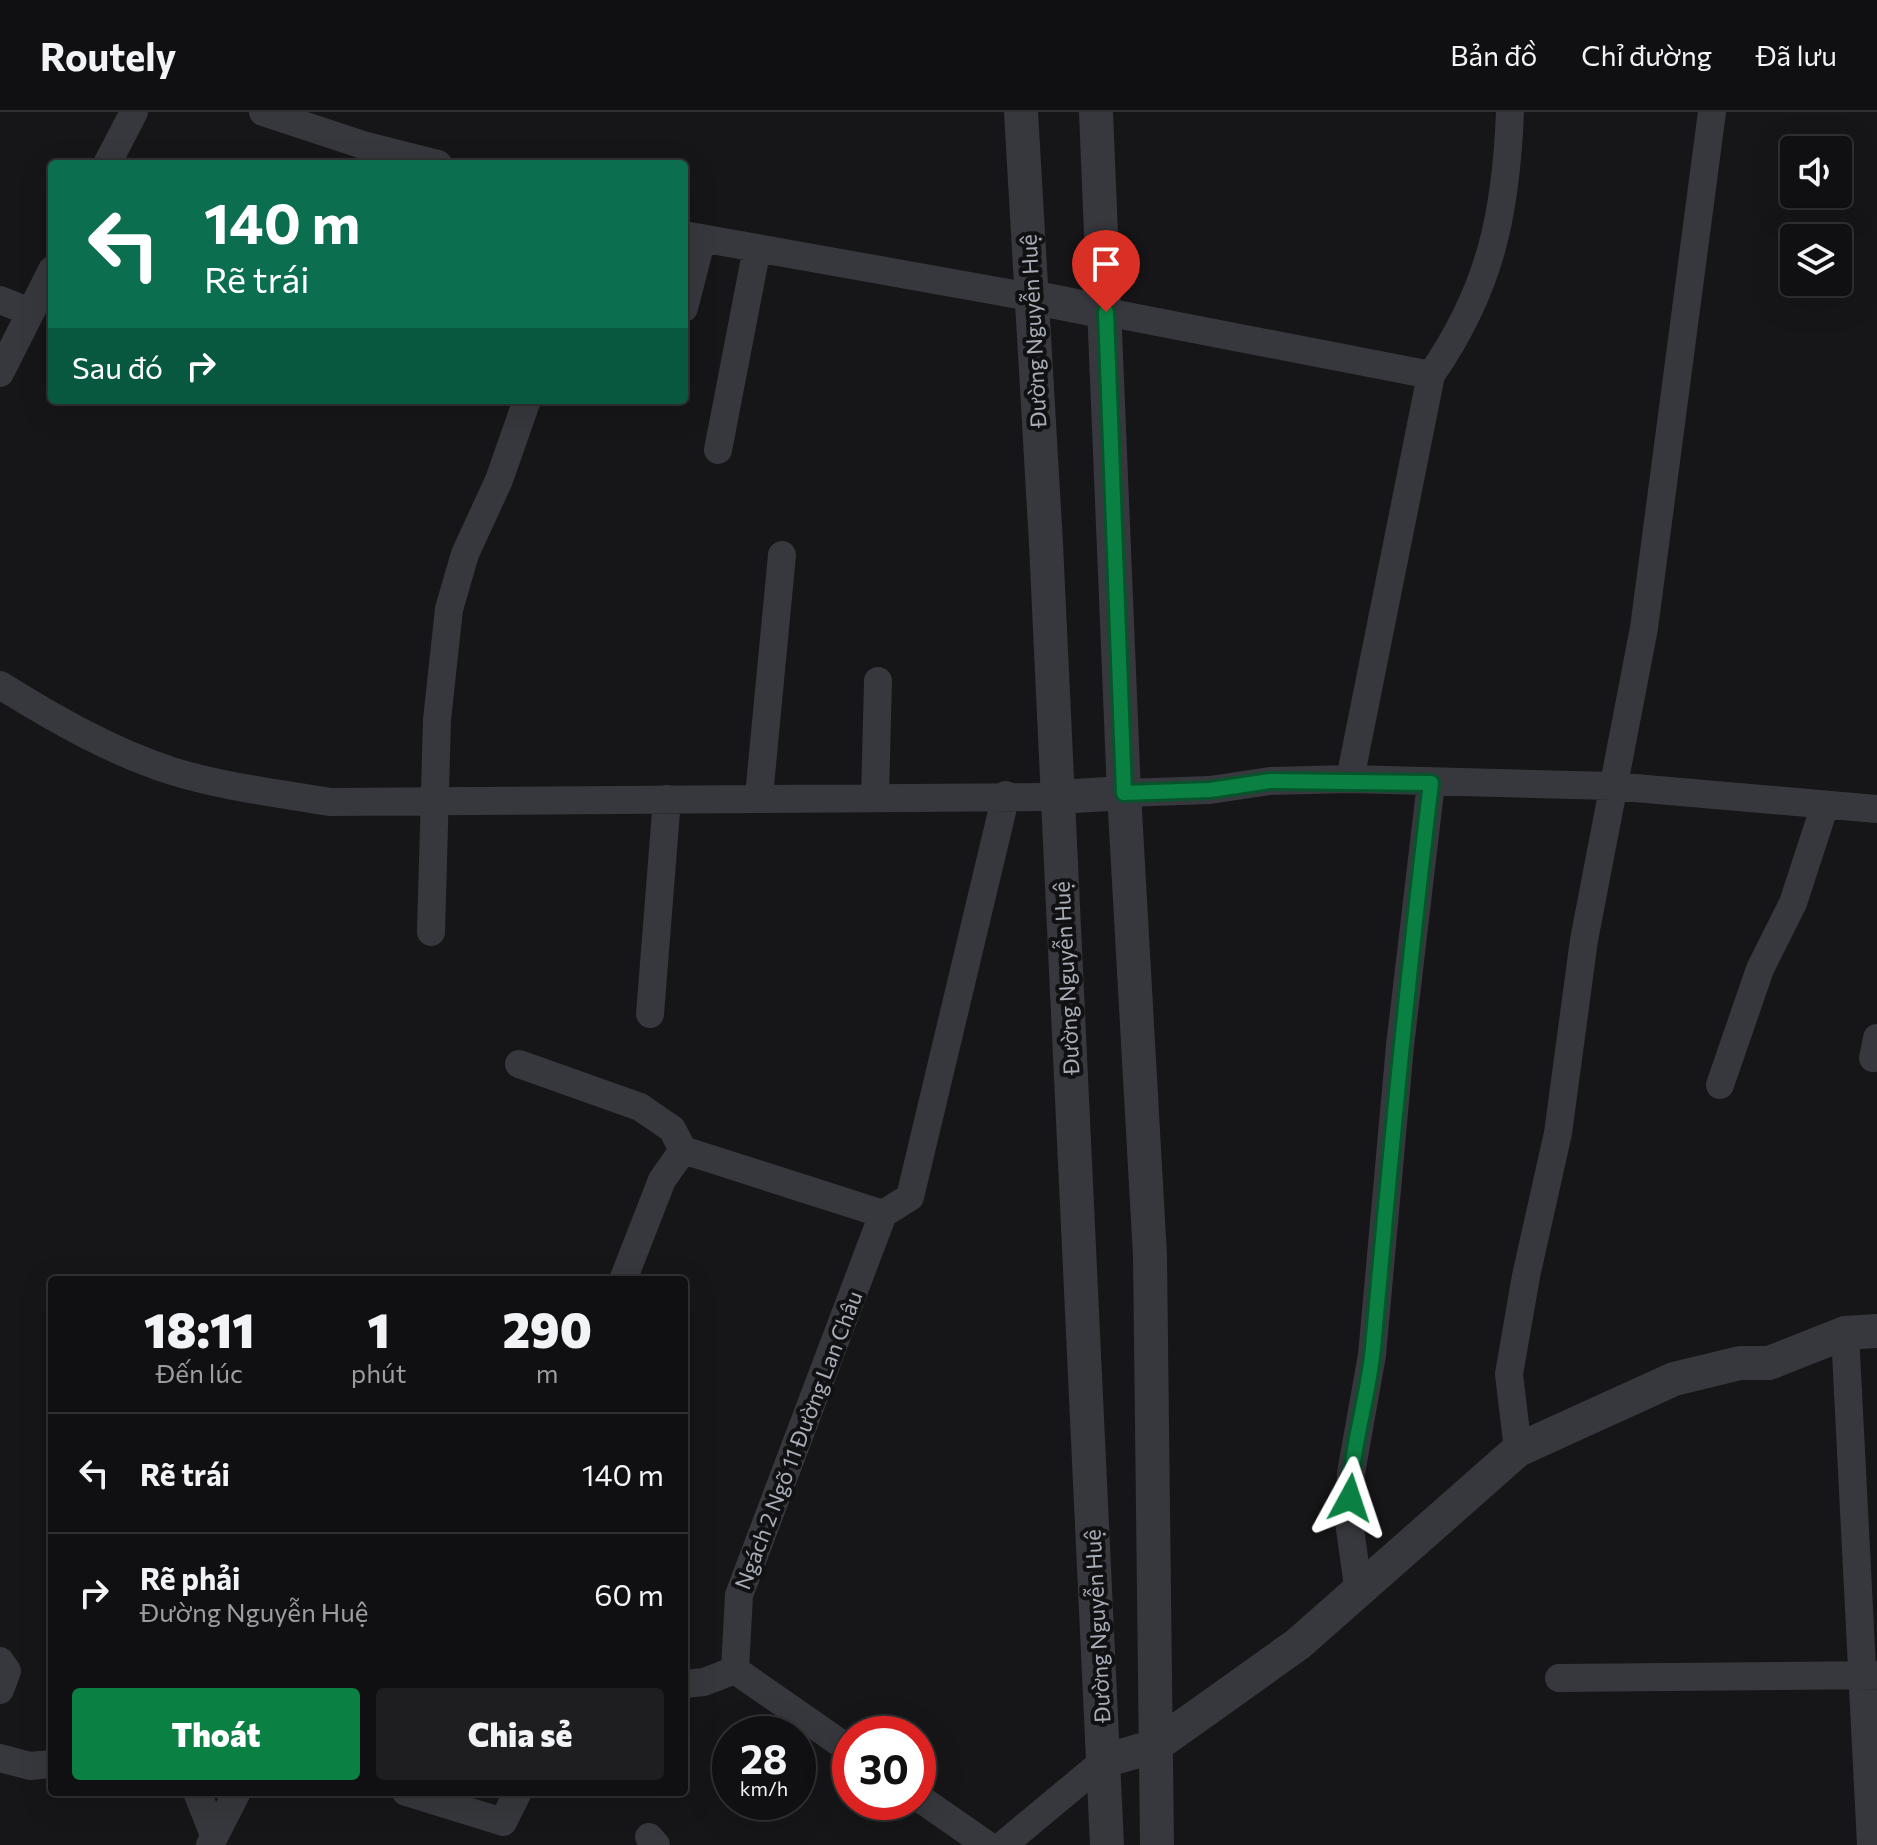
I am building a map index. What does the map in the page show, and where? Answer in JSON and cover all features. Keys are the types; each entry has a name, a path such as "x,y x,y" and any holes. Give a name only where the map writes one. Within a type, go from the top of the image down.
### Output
{"street":[{"path":"109,160 134,112"},
{"path":"263,112 363,145 422,160"},
{"name":"Đường Nguyễn Huệ","path":"1021,112 1107,1845"},
{"path":"1096,112 1124,793 1150,1256 1157,1845"},
{"path":"1350,779 1431,375 1453,343 1482,287 1500,208 1510,112"},
{"path":"1518,1450 1509,1374 1526,1276 1558,1133 1584,940 1644,628 1712,112"},
{"path":"688,276 693,236 1031,297 1431,375"},
{"path":"718,450 757,248"},
{"path":"0,373 48,278"},
{"path":"0,300 30,312"},
{"path":"431,932 437,720 452,589 525,404"},
{"path":"759,796 782,555"},
{"path":"875,796 878,681"},
{"path":"0,685 59,721 170,770 222,784 330,802 434,804 759,796 1057,797 1350,779 1612,786 1877,809"},
{"path":"1359,1593 1349,1522 1351,1473 1372,1355 1400,1046 1431,783"},
{"path":"519,1064 640,1107 672,1129 683,1150 883,1214 910,1197 1006,795"},
{"path":"650,1014 667,799"},
{"path":"1720,1085 1760,969 1793,903 1825,805"},
{"path":"625,1276 662,1180 683,1150"},
{"name":"Ngách 2 Ngõ 11 Đường Lan Châu","path":"735,1670 739,1595 883,1214"},
{"path":"1003,1845 1104,1761 1155,1746 1298,1644 1518,1450 1674,1379 1740,1363 1769,1363 1861,1332 1871,1845"},
{"path":"0,1661 7,1671 0,1690"},
{"path":"688,1684 704,1682 735,1670 832,1737"},
{"path":"1559,1678 1870,1676"},
{"path":"0,1758 30,1766 48,1764"},
{"path":"198,1796 212,1840"},
{"path":"212,1840 235,1796"},
{"path":"419,1796 503,1822 516,1796"},
{"path":"936,1810 987,1845"}],"route":[{"path":"1106,312 1124,793 1210,790 1270,781 1350,779 1431,783 1400,1046 1372,1355 1351,1473 1350,1498"}]}
